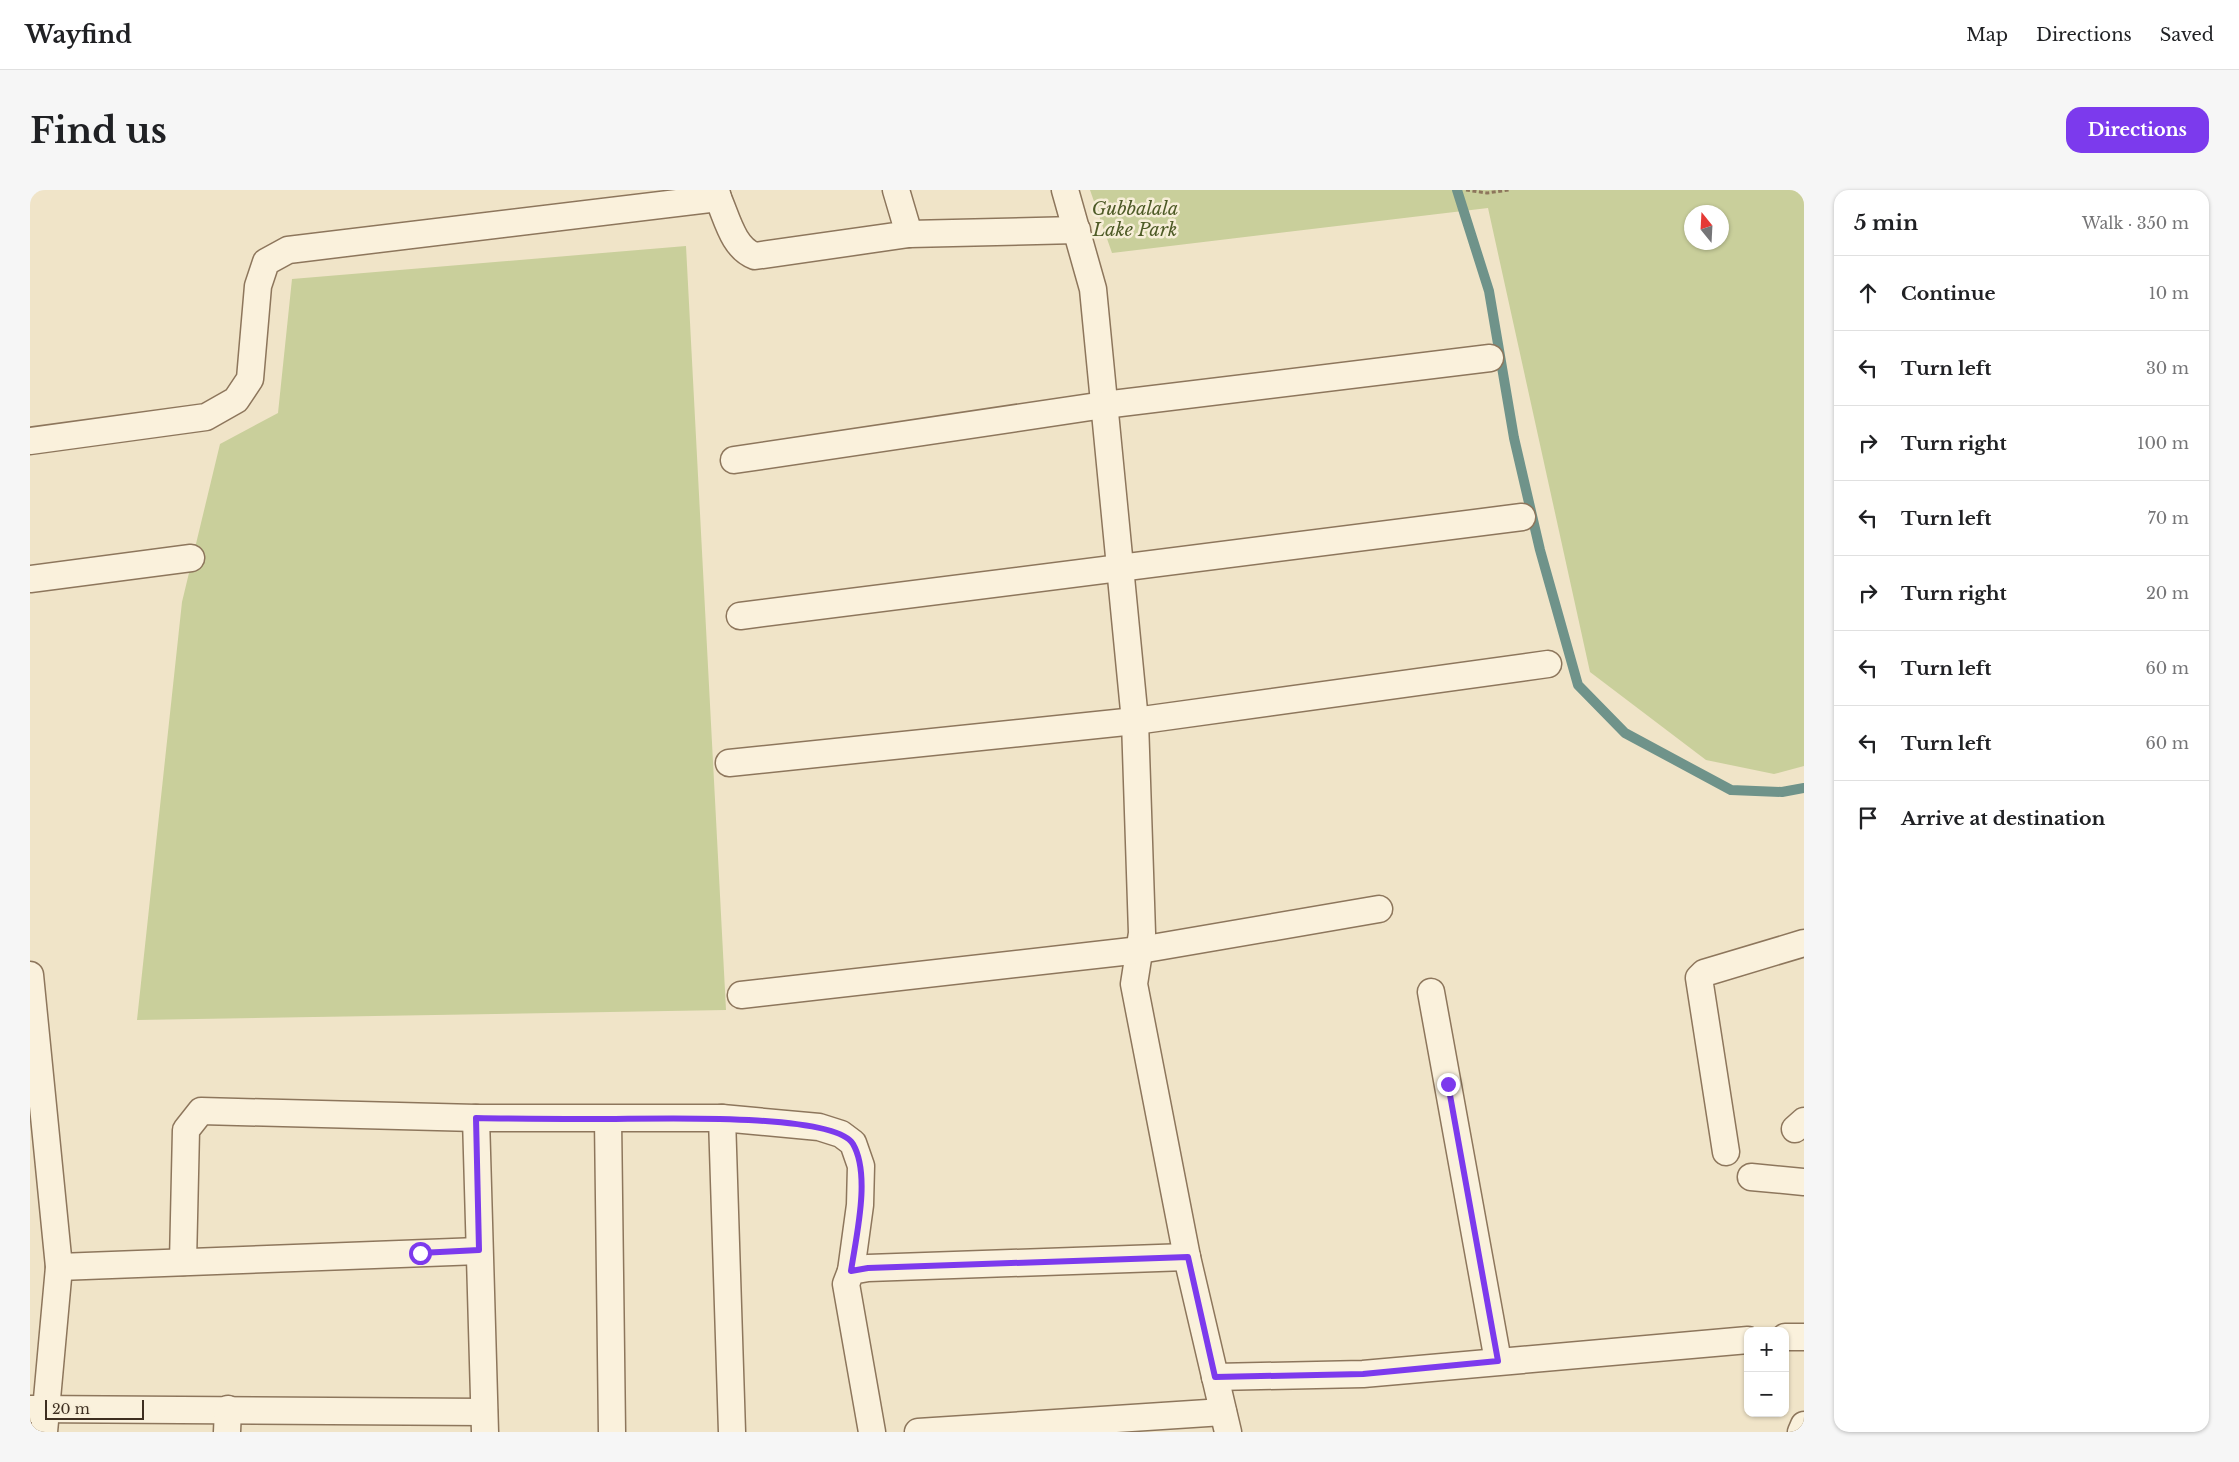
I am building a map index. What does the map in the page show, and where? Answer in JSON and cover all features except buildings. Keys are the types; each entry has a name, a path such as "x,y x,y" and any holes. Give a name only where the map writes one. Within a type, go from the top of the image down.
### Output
{"street":[{"path":"896,190 909,234"},
{"path":"918,1432 1225,1422 1188,1257 1134,984 1142,933 1136,720 1093,289 1065,190"},
{"path":"30,441 206,417 236,400 250,379 258,286 266,262 288,250 717,194 738,244 747,253 755,256 909,234 1077,230"},
{"path":"734,460 1104,405 1490,358"},
{"path":"740,616 1522,517"},
{"path":"30,579 191,558"},
{"path":"729,763 1136,720 1548,664"},
{"path":"741,995 1140,950 1379,909"},
{"path":"1726,1152 1699,978 1704,973 1804,943"},
{"path":"30,974 60,1267 40,1416 228,1421 485,1422 476,1118"},
{"path":"1431,992 1498,1361"},
{"path":"183,1262 186,1130 201,1111 476,1118 722,1118 819,1127 841,1134 853,1143 861,1166 860,1205 851,1271 846,1284 872,1432"},
{"path":"722,1118 732,1432"},
{"path":"608,1119 612,1432"},
{"path":"1751,1177 1804,1182"},
{"path":"60,1267 479,1250"},
{"path":"851,1271 868,1268 1188,1257"},
{"path":"1789,1337 1804,1337"},
{"path":"1215,1377 1363,1374 1744,1340"},
{"path":"1801,1432 1804,1425"}],"path":[{"path":"1466,190 1487,192 1509,190"}],"green space":[{"name":"Gubbalala Lake Park","path":"1090,190 1804,190 1804,766 1774,774 1706,760 1590,672 1488,208 1112,253"},
{"path":"686,246 726,1010 137,1020 182,602 220,444 278,413 292,279"}],"waterway":[{"path":"1457,190 1489,291 1514,438 1540,550 1578,685 1625,733 1731,790 1782,792 1804,788"}],"route":[{"path":"420,1253 479,1250 476,1118 722,1118 800,1125 819,1127 841,1134 853,1143 861,1166 860,1205 851,1271 868,1268 1188,1257 1215,1377 1363,1374 1498,1361 1448,1084"}]}
